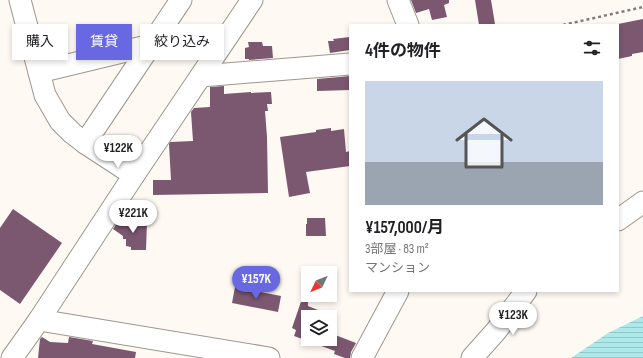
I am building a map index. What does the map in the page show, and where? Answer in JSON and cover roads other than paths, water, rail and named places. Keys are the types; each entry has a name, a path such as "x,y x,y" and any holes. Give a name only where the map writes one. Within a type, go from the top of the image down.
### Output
{"street":[{"path":"20,0 45,95 60,121 85,143 134,175"},
{"path":"165,24 181,0"},
{"path":"398,0 408,24"},
{"path":"12,358 39,320 250,1"},
{"path":"39,72 140,48"},
{"path":"85,143 141,60"},
{"path":"201,76 349,64"},
{"path":"619,219 643,202"},
{"path":"362,358 397,292"},
{"path":"472,358 496,331 525,292"},
{"path":"39,320 269,358"}],"water":[{"path":"643,316 643,358 571,358 608,333"}]}
